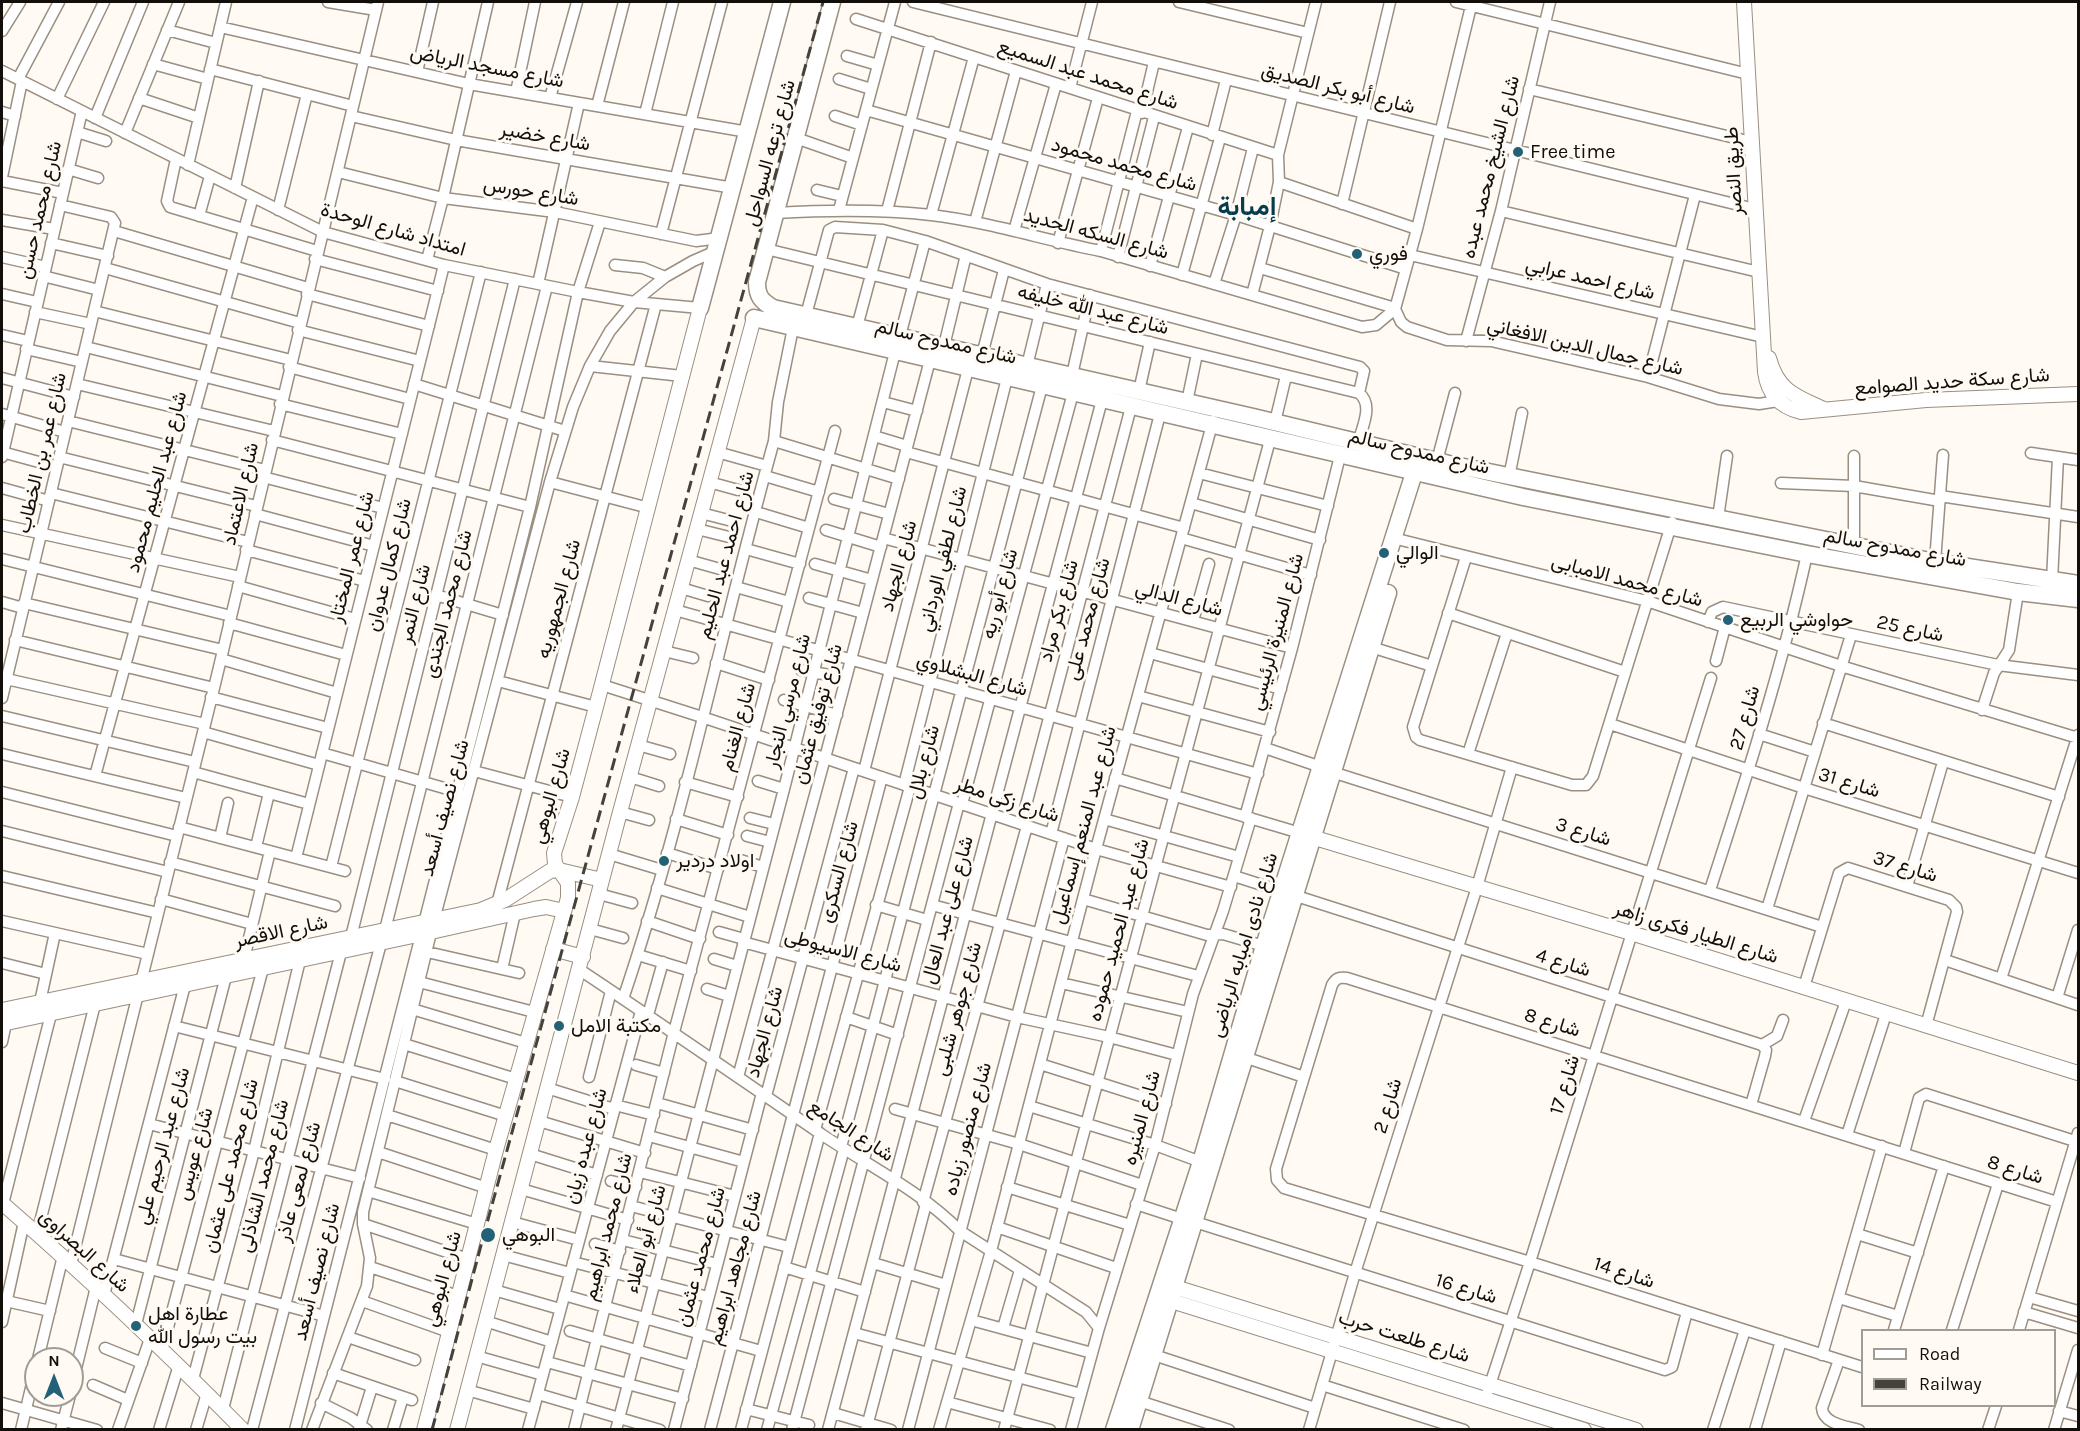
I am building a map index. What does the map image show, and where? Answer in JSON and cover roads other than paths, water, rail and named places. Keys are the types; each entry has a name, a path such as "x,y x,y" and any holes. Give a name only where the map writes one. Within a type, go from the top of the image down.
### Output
{"main road":[{"name":"شارع ترعه السواحل","path":"700,308 782,2"},
{"name":"شارع ترعه السواحل","path":"773,308 763,302 757,293 757,282 832,2"},
{"name":"شارع ممدوح سالم","path":"773,308 857,327 930,360 968,369 1019,375 1072,375 1509,477 1935,562 2079,585"},
{"name":"شارع ممدوح سالم","path":"754,318 793,328 897,344 944,346 982,355 1042,386 1523,497 1670,528 2074,602"},
{"name":"شارع نادى امبابه الرياضى","path":"1114,1430 1166,1292 1245,1057 1288,893 1419,474"},
{"path":"1523,497 1527,480"},
{"name":"شارع نادى امبابه الرياضى","path":"1327,769 1371,647 1399,540"},
{"name":"شارع نادى امبابه الرياضى","path":"1188,1221 1201,1162 1264,946 1288,893"},
{"name":"شارع نادى امبابه الرياضى","path":"1130,1430 1154,1355 1166,1292"}],"street":[{"path":"2,31 20,2"},
{"path":"2,177 5,147 15,116 20,80 59,2"},
{"path":"57,99 104,2"},
{"path":"95,118 143,2"},
{"path":"125,133 179,2"},
{"path":"188,165 226,2"},
{"path":"328,2 377,6"},
{"path":"417,72 433,2"},
{"path":"427,260 488,2"},
{"path":"516,92 535,2"},
{"path":"550,98 576,2"},
{"path":"597,106 624,2"},
{"path":"645,114 673,2"},
{"path":"661,234 722,2"},
{"path":"839,210 895,2"},
{"name":"شارع أبو بكر الصديق","path":"913,2 930,4 1081,44 1755,209"},
{"path":"1070,88 1092,2"},
{"path":"1179,2 1308,33"},
{"path":"1252,295 1279,183 1278,155 1316,2"},
{"path":"1342,204 1390,2"},
{"path":"1456,2 1472,3 1545,24 1748,74"},
{"name":"شارع الشيخ محمد عبده","path":"1466,341 1501,211 1550,2"},
{"name":"طريق النصر","path":"1740,2 1748,74 1763,337"},
{"path":"1260,268 1395,309 1417,229 1472,3"},
{"name":"شارع الاعتماد","path":"41,1347 139,995 377,6"},
{"path":"2,7 14,12"},
{"name":"شارع محمد عبد السميع","path":"856,19 1154,117 1278,155"},
{"name":"شارع مسجد الرياض","path":"220,27 469,84 748,132"},
{"path":"167,30 216,43"},
{"path":"887,211 931,42"},
{"path":"847,56 878,65"},
{"path":"931,215 974,57"},
{"path":"1101,252 1154,62"},
{"name":"شارع خضير","path":"153,64 259,81 307,94 352,111 456,140 733,188"},
{"path":"975,222 1016,70"},
{"name":"امتداد شارع الوحدة","path":"2,71 323,232 444,265 543,285 634,302 700,308"},
{"path":"839,79 871,89"},
{"path":"1182,275 1202,205 1226,80"},
{"path":"235,188 259,81"},
{"path":"1014,231 1056,84"},
{"path":"1529,89 1752,142"},
{"path":"278,210 307,94"},
{"path":"139,98 199,118"},
{"path":"1058,243 1098,98"},
{"name":"شارع محمد الجندى","path":"383,937 514,415 543,285 555,213 579,103"},
{"name":"شارع محمد محمود","path":"866,110 1236,215 1406,269"},
{"name":"شارع محمد حسن","path":"2,454 6,416 19,382 82,111"},
{"path":"2,112 15,116"},
{"path":"835,116 862,125"},
{"path":"1118,257 1154,117"},
{"path":"1150,266 1188,127"},
{"path":"77,132 106,141"},
{"path":"796,138 853,158"},
{"path":"1214,284 1236,215 1252,148"},
{"path":"176,159 168,206 244,229 316,255 438,291"},
{"path":"68,169 98,178"},
{"name":"شارع حورس","path":"338,172 443,198 555,213 718,245"},
{"path":"199,216 210,176"},
{"path":"2,181 63,193"},
{"path":"1279,183 1417,229"},
{"path":"817,190 842,196"},
{"path":"1648,377 1695,195"},
{"name":"شارع عبد الحليم محمود","path":"95,776 253,197"},
{"name":"شارع عمر بن الخطاب","path":"2,698 4,678 15,644 115,223 111,217 60,205"},
{"name":"شارع السكه الحديد","path":"776,213 839,210 887,211 975,222 1101,252 1367,327 1381,322 1395,309"},
{"path":"1501,211 1759,272"},
{"path":"2,220 54,229"},
{"name":"شارع نصيف أسعد","path":"295,1430 360,1178 390,1080 428,927 458,792 530,507 578,292 600,222"},
{"path":"806,315 828,232 833,227 883,230 925,241 1047,284 1360,367 1364,371 1359,393 1365,399 1368,407 1358,443"},
{"path":"857,327 883,230"},
{"path":"114,231 429,326"},
{"name":"شارع مرسي النجار","path":"712,1058 784,789 925,241"},
{"path":"51,243 108,256"},
{"name":"شارع نصيف أسعد","path":"312,1430 362,1301 370,1267 363,1212 387,1115 390,1080 404,1044 427,952 428,927 474,771 550,482 573,407 590,366 610,331 634,302 665,276 718,245"},
{"name":"شارع عبد الله خليفه","path":"766,249 1359,393"},
{"path":"944,346 966,255"},
{"name":"شارع احمد عرابي","path":"1410,255 1763,337"},
{"path":"2,258 99,290"},
{"name":"شارع عمر المختار","path":"296,858 444,265"},
{"path":"615,265 650,269 665,276"},
{"path":"105,267 299,327 420,361"},
{"path":"982,355 1004,270"},
{"name":"شارع كمال عدوان","path":"331,867 481,272"},
{"name":"شارع النمر","path":"351,937 515,279"},
{"name":"شارع لطفي الورداني","path":"741,1430 907,786 930,682 983,473 1040,315 1047,284"},
{"path":"2,294 91,324"},
{"path":"1072,375 1090,295"},
{"name":"شارع الجمهوريه","path":"497,904 656,304"},
{"name":"شارع البوهي","path":"424,1430 496,1150 564,911 569,888 566,878 555,864 555,853 602,685 700,308"},
{"name":"شارع جمال الدين الافغاني","path":"1395,309 1401,322 1407,327 1447,340 1491,341 1648,377 1739,403 1759,404 1778,401"},
{"path":"94,311 214,341 410,399"},
{"path":"457,1430 620,812 754,318"},
{"name":"شارع احمد عبد الحليم","path":"623,999 667,853 774,441 778,402 793,328"},
{"path":"2,335 82,362"},
{"path":"1763,337 1766,380 1778,401"},
{"name":"شارع سكة حديد الصوامع","path":"1763,337 1772,369 1779,382 1790,393 1829,411"},
{"path":"1139,391 1150,342"},
{"path":"86,347 204,377 402,434"},
{"path":"1187,402 1197,354"},
{"name":"شارع توفيق عثمان","path":"738,1077 837,715 930,360"},
{"path":"590,366 682,376"},
{"name":"شارع الجهاد","path":"764,1094 890,671 968,369"},
{"path":"1275,422 1286,376"},
{"path":"2,378 74,397"},
{"path":"77,384 194,412 393,471 530,507"},
{"path":"414,384 565,431"},
{"name":"شارع بلال","path":"768,1430 1042,386"},
{"name":"شارع أبو ريه","path":"793,1426 927,920 991,699 1073,393"},
{"path":"1437,461 1455,393"},
{"name":"شارع سكة حديد الصوامع","path":"1778,401 1785,407 1801,412 1926,400 2079,394"},
{"name":"شارع على عبد العال","path":"828,1430 1102,400"},
{"path":"883,402 916,411"},
{"name":"شارع بكر مراد","path":"1024,825 1050,716 1131,407"},
{"name":"شارع عبد المنعم إسماعيل","path":"939,1430 991,1251 1104,819 1216,409"},
{"path":"1509,477 1522,413"},
{"name":"شارع محمد على","path":"1051,834 1160,414"},
{"path":"6,416 184,450 383,508"},
{"name":"شارع الغنام","path":"674,1032 835,430"},
{"path":"874,436 944,463 1134,514 1239,554 1311,575"},
{"name":"شارع عبد الحميد حموده","path":"1004,1430 1270,440"},
{"path":"774,441 899,479"},
{"path":"717,452 819,492"},
{"path":"2031,453 2079,460"},
{"path":"2,454 58,462 174,485 374,546"},
{"path":"1935,562 1943,454"},
{"name":"شارع المنيرة الرئيسي","path":"1248,818 1340,456"},
{"path":"1718,518 1727,456"},
{"path":"1854,456 1854,545"},
{"path":"2052,581 2058,457"},
{"path":"1199,473 1328,506"},
{"path":"550,482 648,508"},
{"path":"710,482 738,490"},
{"path":"1781,483 1854,486 2079,517"},
{"path":"2,488 164,521 365,581"},
{"path":"834,498 890,514"},
{"path":"1191,503 1320,540"},
{"path":"1466,557 1414,722 1413,732 1420,740 1579,786 1586,785 1593,776 1610,724 1675,510"},
{"path":"756,512 809,528"},
{"path":"701,513 732,521"},
{"path":"2,525 154,558 355,619"},
{"path":"697,528 729,537"},
{"name":"شارع الدالي","path":"826,530 848,537 922,548 1292,648"},
{"name":"شارع محمد الامبابى","path":"1399,540 1647,601 1841,666 2078,737"},
{"path":"746,549 800,564"},
{"name":"شارع 27","path":"1710,890 1785,648 1807,554"},
{"path":"2,559 145,594 346,655"},
{"path":"688,560 720,569"},
{"path":"815,564 872,580"},
{"path":"1193,621 1209,564"},
{"path":"736,587 789,602"},
{"path":"681,588 708,596"},
{"path":"1982,710 1998,665 2009,650 2018,592"},
{"path":"436,595 503,615"},
{"path":"809,598 864,613"},
{"path":"2,602 135,630 222,655 337,693"},
{"name":"شارع 25","path":"1708,622 1712,612 1723,607 1998,665 2079,675"},
{"name":"شارع البشلاوي","path":"675,610 1258,774"},
{"path":"1448,613 1625,672"},
{"path":"1716,661 1725,627"},
{"path":"1468,754 1507,633"},
{"path":"1767,909 1851,635"},
{"path":"2,644 15,644 125,667 328,728"},
{"path":"1371,647 1432,666"},
{"path":"664,651 693,658"},
{"path":"1150,653 1281,689"},
{"path":"716,663 769,680"},
{"path":"801,670 846,678"},
{"path":"4,678 204,728 319,765"},
{"name":"شارع 17","path":"1485,1399 1530,1262 1711,678"},
{"path":"498,681 596,707"},
{"name":"شارع زكى مطر","path":"602,685 1096,849 1231,887"},
{"path":"1138,696 1270,732"},
{"path":"784,700 837,715"},
{"path":"2,716 105,741 309,804"},
{"path":"1823,723 2059,797"},
{"name":"شارع 31","path":"1610,724 1804,788 2079,873"},
{"path":"1759,734 1815,752"},
{"path":"2001,979 2078,737"},
{"path":"638,745 670,754"},
{"name":"شارع 3","path":"1265,748 1822,927"},
{"path":"322,753 458,792"},
{"path":"2,754 186,798"},
{"path":"1907,886 1943,762"},
{"name":"شارع 2","path":"1313,1428 1315,1408 1355,1273 1477,887 1512,767"},
{"path":"474,771 572,797"},
{"path":"630,777 659,786"},
{"name":"شارع السكرى","path":"794,1116 882,777"},
{"path":"1115,778 1306,835"},
{"path":"758,781 784,789"},
{"path":"685,782 738,797"},
{"path":"2,792 178,832 220,838 345,871"},
{"path":"256,847 269,793"},
{"path":"220,838 228,802"},
{"path":"620,812 649,820"},
{"path":"750,818 774,824"},
{"name":"شارع المنيره","path":"1071,1430 1116,1268 1155,1145 1198,976 1231,887 1248,818"},
{"path":"676,819 728,835"},
{"path":"1104,819 1239,857"},
{"name":"شارع جوهر شلبى","path":"867,1426 1000,924 1024,825"},
{"path":"2,831 262,886 335,906"},
{"name":"شارع الطيار فكرى زاهر","path":"1306,835 1631,933 2079,1073"},
{"path":"747,836 770,842"},
{"name":"شارع منصور زياده","path":"908,1430 1064,838"},
{"path":"244,959 270,851"},
{"path":"667,853 718,869"},
{"path":"609,855 662,870"},
{"path":"737,859 763,867"},
{"name":"شارع 37","path":"1804,987 1837,878 1843,870 1848,868 1907,886 1949,900 1956,907 1957,918 1926,1026"},
{"path":"559,870 601,887 632,903"},
{"name":"شارع الاقصر","path":"428,927 497,904 513,896 542,875 559,870"},
{"path":"2,876 158,913"},
{"name":"شارع 4","path":"1234,876 1762,1045"},
{"path":"657,888 750,916"},
{"path":"161,899 252,924"},
{"path":"1083,899 1207,934 1223,934 1264,946"},
{"path":"876,905 927,920"},
{"path":"932,905 1198,976"},
{"name":"شارع الاقصر","path":"7,1017 51,1014 341,952 383,937 428,927 546,907 564,911"},
{"path":"502,969 515,913"},
{"path":"2,921 148,954"},
{"path":"647,921 700,939"},
{"path":"591,929 622,938"},
{"path":"2057,998 2079,930"},
{"name":"شارع الاسيوطى","path":"719,932 832,967 1017,1017 1109,1037 1177,1056"},
{"path":"40,1002 56,933"},
{"name":"شارع الاقصر","path":"7,1017 40,1002 142,980 351,937 383,937"},
{"name":"شارع لمعى عاذر","path":"252,1430 383,937"},
{"path":"553,949 581,963"},
{"name":"شارع محمد الشاذلى","path":"223,1409 341,952"},
{"path":"427,952 519,973"},
{"path":"638,955 692,971"},
{"path":"714,959 737,966"},
{"name":"شارع محمد على عثمان","path":"193,1379 254,1151 300,960"},
{"path":"1945,960 2079,1005"},
{"name":"شارع عبده زيان","path":"530,1429 615,1107 663,962"},
{"path":"2,963 46,974"},
{"name":"شارع الجامع","path":"581,963 611,991 817,1132 894,1181 960,1231 1086,1312 1099,1328"},
{"name":"شارع عويس","path":"162,1350 263,968"},
{"name":"شارع عبد الرحيم علي","path":"136,1324 226,976"},
{"name":"شارع 8","path":"1374,1214 1284,1188 1276,1180 1276,1169 1332,985 1335,979 1341,977 2057,1202"},
{"path":"419,982 534,1012"},
{"path":"1061,983 1188,1012"},
{"path":"83,1347 100,1291 114,1259 185,985"},
{"path":"706,989 729,996"},
{"path":"589,1077 611,991"},
{"path":"1804,1121 1846,1001"},
{"path":"38,1234 95,1004"},
{"path":"412,1010 526,1043"},
{"path":"2,1204 51,1014"},
{"path":"1847,1135 1886,1014"},
{"path":"2,1042 7,1017"},
{"path":"846,1017 898,1035"},
{"path":"1751,1105 1765,1056 1766,1050 1762,1045 1771,1042 1777,1036 1783,1020"},
{"path":"174,1026 390,1080 506,1116"},
{"name":"شارع محمد ابراهيم","path":"574,1430 674,1032"},
{"path":"404,1044 516,1079"},
{"path":"1245,1057 1304,1077"},
{"name":"شارع أبو العلاء","path":"615,1430 712,1058"},
{"path":"1040,1064 1166,1104"},
{"path":"636,1065 664,1073"},
{"path":"547,1088 654,1116"},
{"name":"شارع محمد عثمان","path":"674,1430 764,1094"},
{"path":"1904,1153 1919,1098 1926,1094 2078,1139 2019,1329"},
{"path":"657,1103 753,1130"},
{"path":"1029,1106 1155,1145 1201,1162"},
{"path":"895,1109 1019,1144 1142,1185"},
{"path":"387,1115 496,1150"},
{"name":"شارع مجاهد ابراهيم","path":"710,1430 794,1116"},
{"path":"539,1121 645,1153"},
{"path":"149,1124 360,1178"},
{"path":"649,1136 744,1162"},
{"path":"1822,1354 1882,1146"},
{"path":"378,1152 487,1188"},
{"path":"530,1154 597,1175"},
{"path":"1894,1329 1944,1166"},
{"path":"640,1172 735,1196"},
{"path":"611,1181 636,1187"},
{"path":"1952,1329 1998,1184"},
{"path":"1007,1186 1130,1225"},
{"path":"521,1189 628,1220"},
{"path":"368,1191 477,1224"},
{"name":"شارع البصراوى","path":"2,1204 136,1324 223,1409 239,1428"},
{"name":"شارع 16","path":"1136,1204 1668,1370 1672,1367 1687,1312"},
{"path":"631,1206 789,1247"},
{"name":"شارع 14","path":"1374,1214 1861,1366"},
{"path":"2,1322 24,1222"},
{"path":"512,1222 579,1240"},
{"path":"363,1224 468,1259"},
{"path":"997,1227 1116,1268"},
{"path":"1857,1234 1918,1253"},
{"path":"595,1244 662,1250 717,1264"},
{"path":"503,1255 570,1274"},
{"path":"114,1259 324,1316"},
{"path":"573,1262 708,1297"},
{"path":"873,1263 946,1285"},
{"path":"370,1267 458,1296"},
{"path":"784,1267 865,1292"},
{"path":"1003,1328 1020,1270"},
{"path":"494,1290 561,1309"},
{"name":"شارع طلعت حرب","path":"1166,1292 1336,1337 1635,1430"},
{"name":"شارع طلعت حرب","path":"1166,1292 1332,1351 1485,1399 1551,1425 1584,1430"},
{"path":"564,1295 761,1351"},
{"path":"2029,1297 2079,1311"},
{"path":"1839,1298 1898,1316"},
{"path":"362,1301 449,1332"},
{"path":"4,1307 50,1311"},
{"path":"2024,1312 2079,1328"},
{"path":"971,1320 1092,1353"},
{"path":"485,1322 552,1342"},
{"path":"1713,1430 1745,1330"},
{"path":"570,1331 691,1366"},
{"path":"854,1333 1081,1394"},
{"path":"348,1337 415,1360"},
{"path":"117,1430 150,1339"},
{"path":"1755,1430 1781,1341"},
{"path":"105,1348 142,1363"},
{"path":"2054,1430 2079,1350"},
{"path":"1154,1355 1315,1408"},
{"path":"476,1356 543,1375"},
{"path":"1839,1360 1822,1413 1828,1420 1859,1430"},
{"path":"547,1362 682,1399"},
{"path":"159,1430 178,1365"},
{"path":"333,1373 407,1398 393,1430"},
{"path":"93,1384 128,1400"},
{"path":"1322,1385 1429,1424 1464,1430"},
{"path":"321,1403 362,1428 372,1387"},
{"path":"467,1390 534,1409"},
{"path":"196,1430 207,1393"},
{"path":"538,1394 660,1430"},
{"path":"1139,1401 1229,1430"},
{"path":"947,1402 1050,1430"},
{"path":"2,1403 26,1409 62,1424 97,1430"},
{"path":"62,1424 67,1407"},
{"path":"1988,1430 1991,1407"},
{"path":"21,1430 26,1409"},
{"path":"746,1409 771,1416 793,1426 809,1425"},
{"path":"2060,1411 2079,1416"},
{"path":"833,1413 867,1426 891,1430"}],"railway":[{"path":"432,1430 823,2"}],"place":[{"name":"Free time","path":"1518,152"},
{"name":"فوري","path":"1357,254"},
{"name":"الوالي","path":"1384,553"},
{"name":"حواوشي الربيع","path":"1728,620"},
{"name":"اولاد دردير","path":"664,861"},
{"name":"مكتبة الامل","path":"559,1026"},
{"name":"البوهي","path":"488,1235"},
{"name":"عطارة اهل بيت رسول الله","path":"136,1326"}],"district":[{"name":"إمبابة","path":"1247,208"}]}
